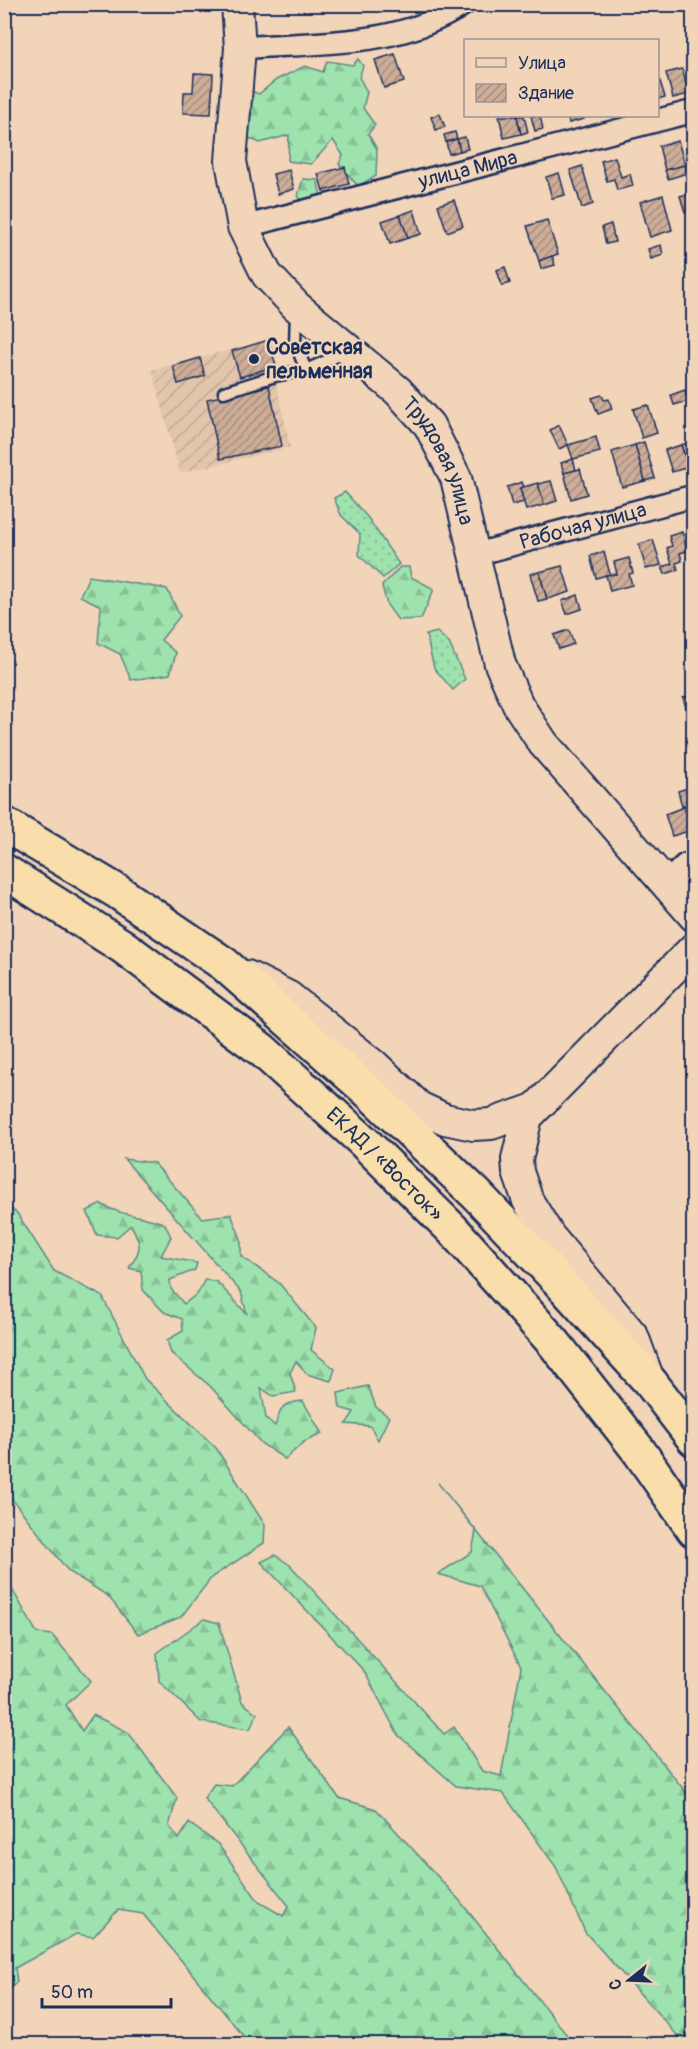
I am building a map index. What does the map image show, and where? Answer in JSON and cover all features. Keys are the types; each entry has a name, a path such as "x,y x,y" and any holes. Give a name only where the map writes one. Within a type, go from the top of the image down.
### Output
{"highway":[{"name":"ЕКАД / «Восток»","path":"4,824 118,892 224,964 368,1090 438,1157 556,1278 651,1383 693,1439"},
{"name":"ЕКАД / «Восток»","path":"4,871 122,946 262,1050 363,1142 453,1230 554,1343 639,1451 693,1530"}],"main road":[{"name":"Трудовая улица","path":"237,4 240,48 231,161 243,227 267,275 296,306 398,391 429,425 456,478 500,664 518,705 543,743 693,916"},
{"path":"651,1383 633,1336 550,1237 528,1201 518,1172 517,1159 527,1117 693,948"},
{"path":"224,964 290,997 373,1064 419,1107 436,1115 473,1125 491,1124 534,1109"}],"street":[{"path":"240,48 362,40 396,34 452,13 464,4"},
{"name":"улица Мира","path":"243,227 693,111"},
{"name":"Рабочая улица","path":"473,555 693,496"},
{"path":"666,884 685,865 693,862"}],"lane":[{"path":"296,306 295,344 306,370"},
{"path":"224,392 274,376 306,370 351,350"}],"shaded area":[{"path":"269,340 276,366 275,376 290,447 180,473 152,370"}],"green space":[{"path":"358,59 363,66 359,77 367,92 363,108 375,125 368,134 377,149 376,176 358,186 339,164 343,155 333,140 311,164 288,161 289,135 260,143 249,138 251,91 259,94 276,80 305,66 323,72 327,61 353,65"},
{"path":"303,179 317,180 322,200 305,204 298,196"},
{"path":"345,492 368,518 399,564 383,578 359,555 360,534 341,515 334,498"},
{"path":"400,567 409,567 411,577 434,589 421,619 398,620 387,605 382,586"},
{"path":"89,576 167,589 180,616 161,640 176,653 170,674 131,680 120,654 98,643 101,606 80,596"},
{"path":"437,632 449,643 465,679 453,690 434,668 426,635"},
{"path":"124,1159 154,1163 202,1218 231,1214 241,1239 241,1256 279,1283 316,1328 311,1350 335,1369 331,1381 307,1374 296,1361 290,1373 296,1392 273,1396 261,1388 266,1418 275,1426 286,1405 303,1401 322,1434 304,1442 285,1459 262,1444 210,1386 171,1353 167,1340 183,1331 182,1319 164,1312 143,1290 141,1271 129,1268 139,1247 131,1225 117,1237 97,1235 87,1211 101,1204 116,1211 165,1224 171,1237 161,1256 197,1263 195,1270 170,1280 171,1289 184,1304 198,1293 205,1279 217,1282 247,1314 241,1292"},
{"path":"4,1204 17,1213 54,1271 102,1296 145,1379 216,1448 265,1525 264,1543 212,1577 181,1617 138,1634 108,1596 68,1571 5,1490"},
{"path":"368,1386 376,1407 389,1417 378,1440 370,1426 346,1424 354,1412 340,1408 338,1393"},
{"path":"438,1483 693,1801 693,2044 685,2044 585,1932 556,1867 503,1793 456,1786 398,1735 364,1671 261,1562 275,1555 290,1565 444,1734 454,1727 482,1771 501,1776 521,1667 480,1586 438,1574 472,1552 476,1531"},
{"path":"4,1575 37,1633 52,1635 91,1681 66,1705 82,1731 93,1715 128,1732 177,1798 169,1826 179,1839 189,1823 218,1844 259,1902 283,1916 289,1906 204,1798 214,1784 232,1786 288,1727 339,1798 376,1809 460,1901 574,2044 250,2044 143,1914 118,1910 93,1937 76,1934 15,1968 17,1982 5,1993"},
{"path":"204,1619 219,1623 242,1702 257,1714 250,1729 201,1722 159,1681 157,1653"}],"building":[{"path":"395,54 404,82 384,88 375,60"},
{"path":"682,69 689,94 673,98 666,73"},
{"path":"194,73 213,74 211,114 183,113 184,92 193,92"},
{"path":"659,78 665,97 659,99"},
{"path":"440,114 445,127 436,130 431,117"},
{"path":"499,117 517,117 521,134 504,138"},
{"path":"517,117 524,117 528,132 521,134"},
{"path":"531,117 540,117 543,129 535,131"},
{"path":"567,117 583,117 584,119 569,123"},
{"path":"455,132 457,139 446,142 444,135"},
{"path":"465,137 468,149 460,151 457,139"},
{"path":"457,139 460,151 449,154 446,142"},
{"path":"678,141 685,165 665,170 659,146"},
{"path":"615,157 621,177 630,174 633,186 617,190 614,179 607,181 601,161"},
{"path":"685,165 687,173 668,179 665,170"},
{"path":"582,166 593,204 582,208 570,170"},
{"path":"345,167 349,184 323,191 318,174"},
{"path":"289,170 294,189 278,194 273,174"},
{"path":"559,173 565,195 552,198 546,177"},
{"path":"694,192 694,209 685,212 680,196"},
{"path":"663,195 672,230 650,237 640,202"},
{"path":"454,200 463,226 447,232 438,205"},
{"path":"414,210 421,234 408,238 400,215"},
{"path":"400,215 408,238 390,244 382,221"},
{"path":"547,220 558,254 539,261 527,226"},
{"path":"611,224 615,242 606,244 602,227"},
{"path":"661,245 663,255 651,259 648,249"},
{"path":"552,256 555,265 541,269 539,261"},
{"path":"505,267 510,283 502,286 497,270"},
{"name":"Советская пельменная","path":"269,340 276,366 240,377 232,351"},
{"path":"200,358 205,376 178,384 173,366"},
{"path":"269,386 282,446 220,459 207,399"},
{"path":"685,390 688,401 674,405 671,395"},
{"path":"602,395 604,400 609,399 612,409 598,414 592,398"},
{"path":"648,405 657,433 642,438 633,409"},
{"path":"559,425 568,445 559,449 550,430"},
{"path":"596,437 600,452 573,459 568,445"},
{"path":"644,442 655,478 645,481 635,445"},
{"path":"687,443 694,463 688,467 681,445"},
{"path":"635,445 645,481 622,487 612,452"},
{"path":"681,445 688,467 672,472 665,450"},
{"path":"573,459 576,470 564,473 561,463"},
{"path":"580,469 587,494 571,499 564,473"},
{"path":"551,481 557,501 544,505 538,484"},
{"path":"522,482 524,487 520,488 524,502 512,505 507,487"},
{"path":"538,483 544,505 526,510 520,488"},
{"path":"682,532 687,551 680,553 682,561 676,563 678,570 665,574 662,567 672,564 667,548 672,546 669,536"},
{"path":"653,540 661,565 646,569 639,544"},
{"path":"604,552 610,574 596,578 590,556"},
{"path":"629,558 633,573 629,574 632,585 610,591 606,575 617,574 614,562"},
{"path":"562,566 570,592 547,599 539,572"},
{"path":"539,572 547,599 538,601 530,574"},
{"path":"578,595 582,609 567,614 562,601"},
{"path":"569,630 574,644 559,649 554,635"},
{"path":"694,694 694,716 689,717 683,698"},
{"path":"694,786 694,802 682,806 678,791"},
{"path":"684,807 692,830 672,836 665,814"}],"place":[{"name":"Советская пельменная","path":"254,359"}]}
